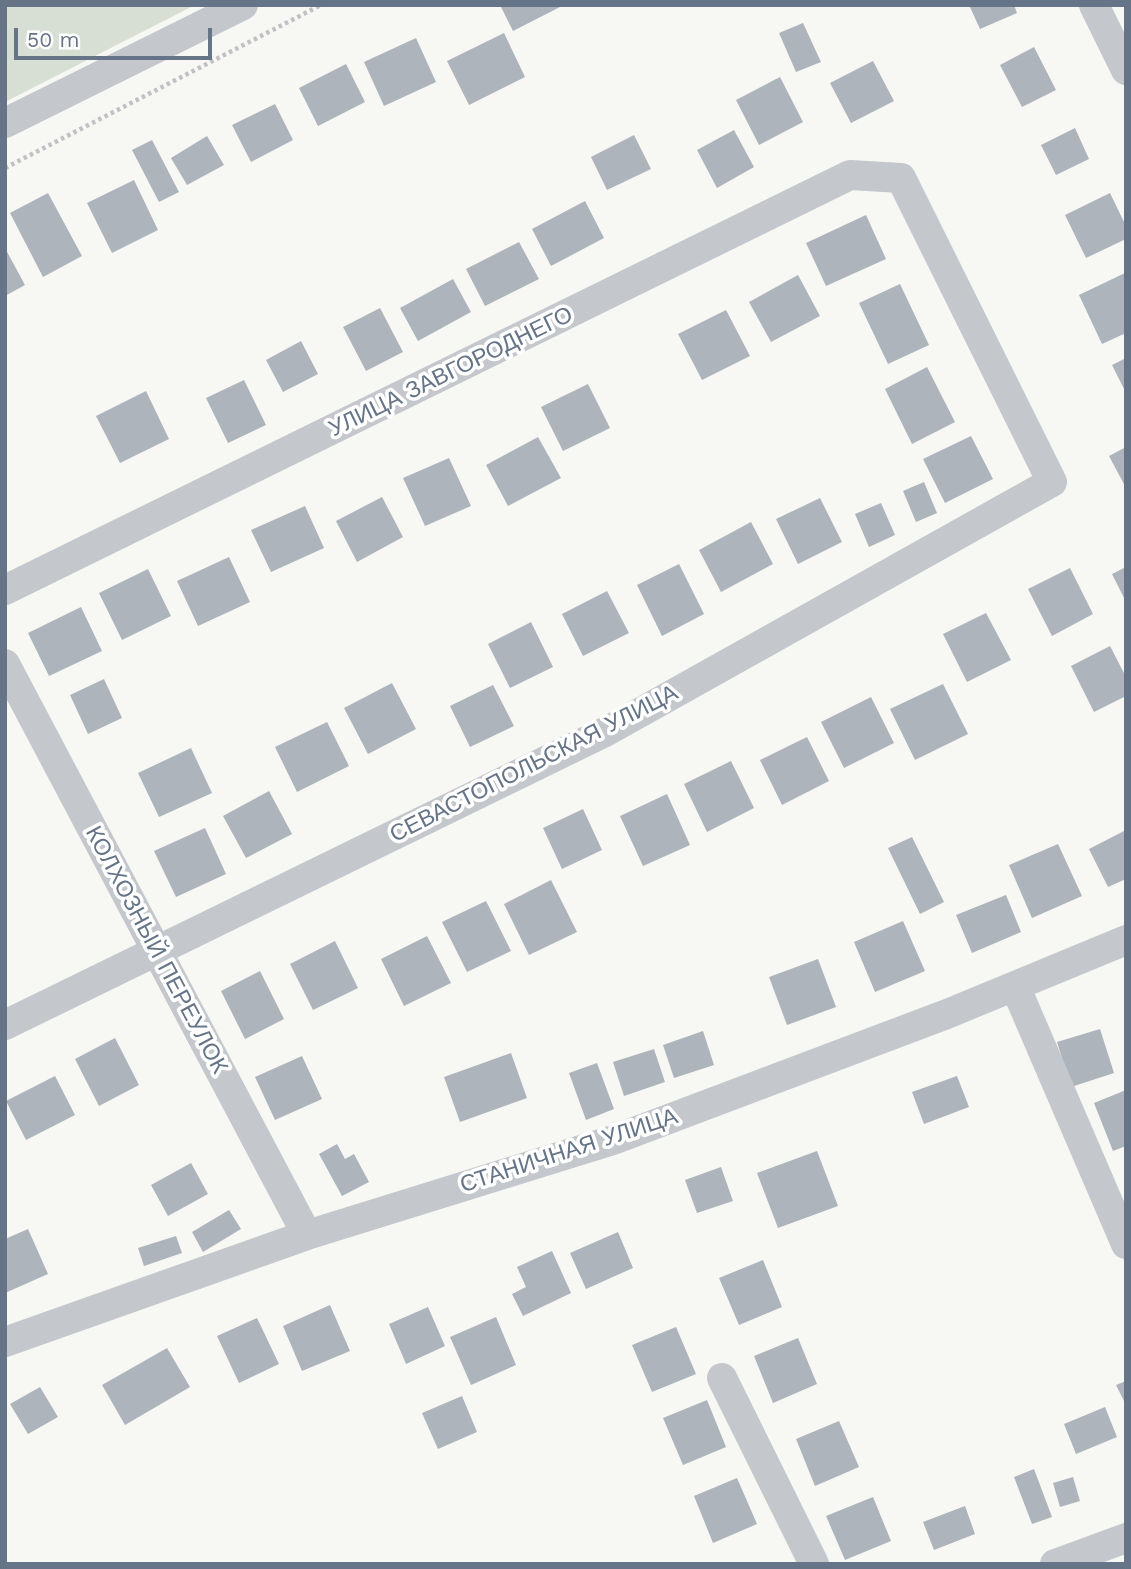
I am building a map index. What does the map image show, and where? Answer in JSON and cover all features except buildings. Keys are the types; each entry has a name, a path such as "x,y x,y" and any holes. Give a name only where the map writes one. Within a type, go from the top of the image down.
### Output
{"street":[{"path":"5,123 243,5"},
{"path":"1108,14 1126,69"},
{"name":"УЛИЦА ЗАВГОРОДНЕГО","path":"5,590 850,175 901,178 1052,482"},
{"name":"СЕВАСТОПОЛЬСКАЯ УЛИЦА","path":"5,1025 607,731 1052,482"},
{"name":"КОЛХОЗНЫЙ ПЕРЕУЛОК","path":"5,664 307,1235"},
{"name":"СТАНИЧНАЯ УЛИЦА","path":"5,1342 307,1235 613,1140 947,1014 1126,940"},
{"path":"1015,986 1126,1244"},
{"path":"722,1378 814,1564"},
{"path":"1055,1564 1126,1538"}],"path":[{"path":"5,169 321,5"}],"shaded area":[{"path":"5,5 195,5 5,102"}]}
